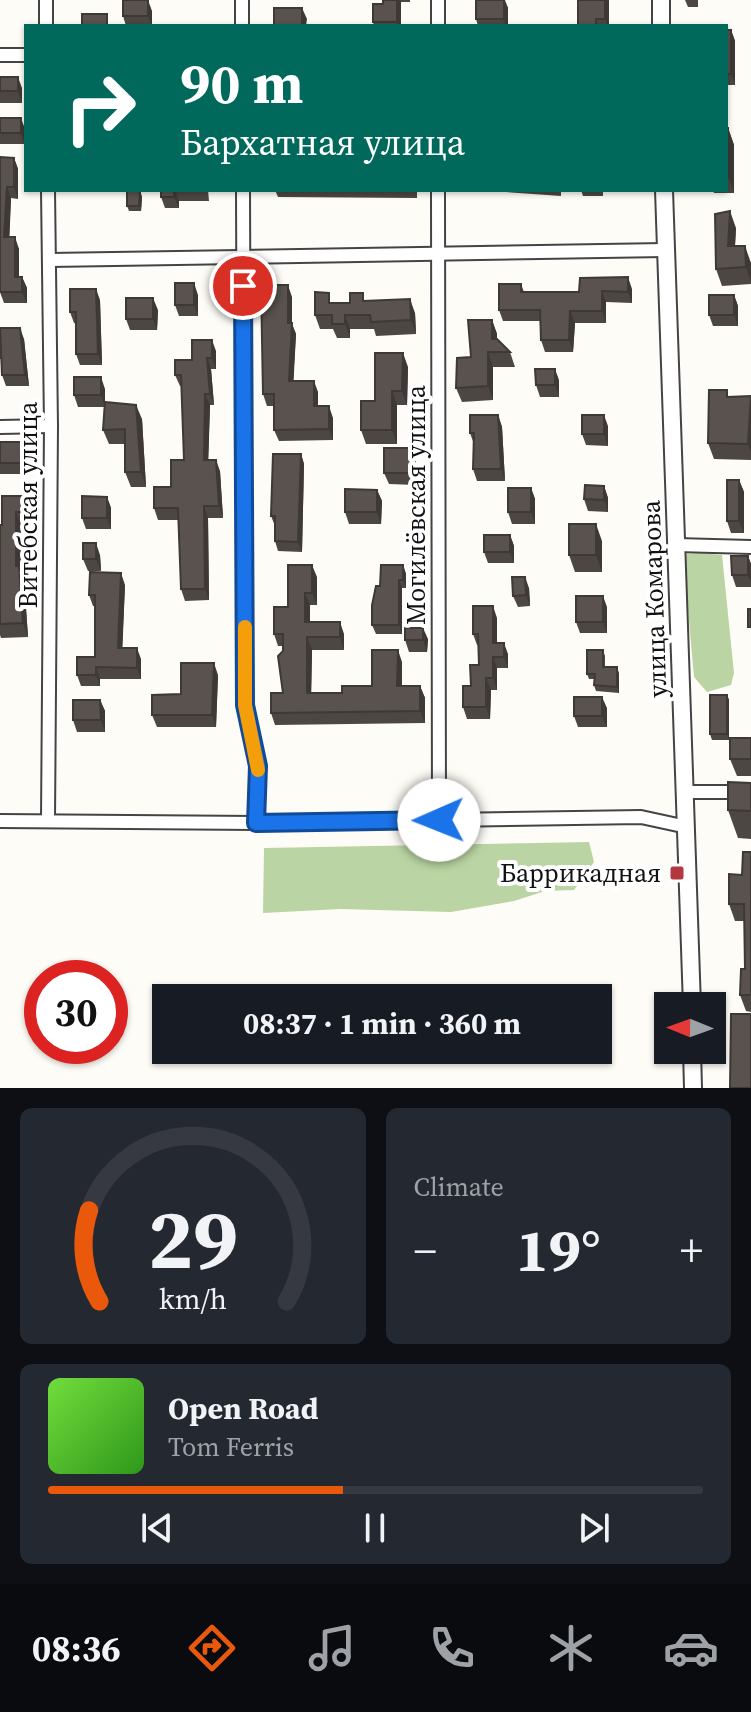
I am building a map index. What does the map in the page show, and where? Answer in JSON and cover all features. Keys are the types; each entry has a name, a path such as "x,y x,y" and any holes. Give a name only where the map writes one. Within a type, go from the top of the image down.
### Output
{"street":[{"path":"46,0 46,24"},
{"path":"242,0 242,24"},
{"path":"438,0 438,24"},
{"path":"661,0 661,24"},
{"path":"0,55 24,55"},
{"name":"Витебская улица","path":"48,192 51,426 48,820"},
{"path":"243,192 245,705 258,766 256,823"},
{"name":"Могилёвская улица","path":"438,192 439,820"},
{"name":"улица Комарова","path":"664,192 692,992"},
{"path":"50,260 665,250"},
{"path":"0,427 51,426"},
{"path":"676,545 751,547"},
{"path":"686,792 751,792"},
{"path":"0,821 256,823 641,817 687,827"},
{"path":"692,1064 693,1088"}],"green space":[{"path":"683,554 722,555 734,673 731,685 707,692 694,677"},
{"path":"589,842 594,862 574,890 545,891 514,901 451,912 340,909 263,913 264,848"}],"building":[{"path":"123,0 148,0 148,16 123,16"},
{"path":"383,0 397,0 397,22 373,22 373,4 383,4"},
{"path":"476,0 504,0 504,19 476,19"},
{"path":"578,0 605,0 605,19 596,19 596,24 578,24"},
{"path":"274,8 302,8 302,24 274,24"},
{"path":"82,14 107,14 107,24 82,24"},
{"path":"728,30 731,30 731,74 728,74"},
{"path":"0,77 18,77 18,91 0,91"},
{"path":"0,118 21,118 21,133 0,133"},
{"path":"0,157 14,158 14,187 7,187 4,237 15,237 15,277 22,277 22,292 0,292"},
{"path":"127,192 140,192 139,206 127,206"},
{"path":"161,192 174,192 174,197 161,197"},
{"path":"730,211 728,246 745,246 746,267 716,269 715,214"},
{"path":"628,277 628,292 602,291 602,311 570,311 569,340 541,340 540,310 499,310 499,284 521,284 521,292 579,292 580,278"},
{"path":"175,283 194,283 194,305 175,305"},
{"path":"261,285 288,285 288,323 292,323 289,381 314,381 314,406 329,406 329,429 274,430 274,394 263,394"},
{"path":"70,289 96,289 98,354 76,354 76,312 70,312"},
{"path":"315,292 329,293 329,303 350,303 350,293 363,293 363,301 410,299 411,320 371,322 370,315 345,315 345,324 332,324 332,315 315,315"},
{"path":"709,295 734,295 734,315 709,315"},
{"path":"126,298 153,298 153,319 126,319"},
{"path":"468,320 492,320 492,339 497,339 510,352 488,352 488,386 456,388 457,358 471,357"},
{"path":"0,328 20,328 25,375 2,375"},
{"path":"192,340 212,340 212,358 207,358 210,394 205,394 204,460 216,460 219,506 204,506 205,589 181,589 178,508 154,508 154,487 171,487 171,460 184,460 181,375 175,375 175,360 192,360"},
{"path":"375,353 403,353 402,391 392,391 392,430 361,430 361,401 375,401"},
{"path":"535,369 555,369 555,385 536,385"},
{"path":"74,377 101,377 101,395 74,395"},
{"path":"709,390 727,390 727,397 751,396 748,444 708,443"},
{"path":"105,402 136,405 141,472 125,472 125,429 103,430"},
{"path":"470,415 498,415 501,469 473,469 474,433 470,433"},
{"path":"582,415 604,415 604,434 582,434"},
{"path":"0,442 26,442 26,463 0,463"},
{"path":"384,448 412,448 412,473 384,473"},
{"path":"273,454 301,454 298,542 275,541 275,516 271,516"},
{"path":"727,480 739,480 739,521 727,521"},
{"path":"585,485 604,486 604,500 584,499"},
{"path":"508,488 531,488 531,512 508,512"},
{"path":"345,489 377,490 377,512 345,512"},
{"path":"2,496 24,496 24,512 16,512 16,566 19,566 23,623 0,624"},
{"path":"82,496 107,497 107,518 82,518"},
{"path":"569,524 596,524 596,555 569,555"},
{"path":"484,535 510,535 510,552 484,552"},
{"path":"83,543 96,543 96,559 83,559"},
{"path":"731,556 748,556 748,575 732,575"},
{"path":"288,565 312,565 312,593 305,593 305,622 340,622 340,637 307,637 307,693 342,693 342,686 372,686 372,650 398,650 397,686 420,686 420,711 271,713 271,693 283,693 278,656 283,651 283,634 274,634 274,607 288,607"},
{"path":"381,565 403,565 403,580 399,580 399,625 372,625 372,605 376,586 380,586"},
{"path":"90,572 121,573 118,648 137,648 137,668 96,667 96,675 77,675 77,657 95,657 95,595 89,595"},
{"path":"512,577 525,577 526,595 513,596"},
{"path":"576,596 603,596 603,622 576,622"},
{"path":"473,606 493,606 493,643 504,643 504,657 493,657 493,678 486,678 486,707 463,707 463,686 471,686 470,665 479,665 478,634 473,634"},
{"path":"748,609 751,609 751,627 748,627"},
{"path":"405,628 423,628 423,640 405,640"},
{"path":"587,650 603,650 603,667 617,667 617,687 594,685 595,674 587,674"},
{"path":"181,663 214,663 212,715 152,715 152,695 181,694"},
{"path":"710,695 727,695 727,734 710,734"},
{"path":"574,697 602,697 602,716 574,716"},
{"path":"73,700 100,700 101,720 73,720"},
{"path":"730,738 751,738 751,759 730,759"},
{"path":"728,782 751,783 751,811 728,810"},
{"path":"743,852 751,852 751,995 740,995 741,969 745,969 744,904 729,904 729,874 742,875"},
{"path":"731,1014 751,1014 751,1088 730,1088"}],"slow traffic":[{"path":"245,627 245,705 258,770"}],"place":[{"name":"Баррикадная","path":"677,873"}],"route":[{"path":"243,286 245,705 258,766 256,823 439,820"}]}
